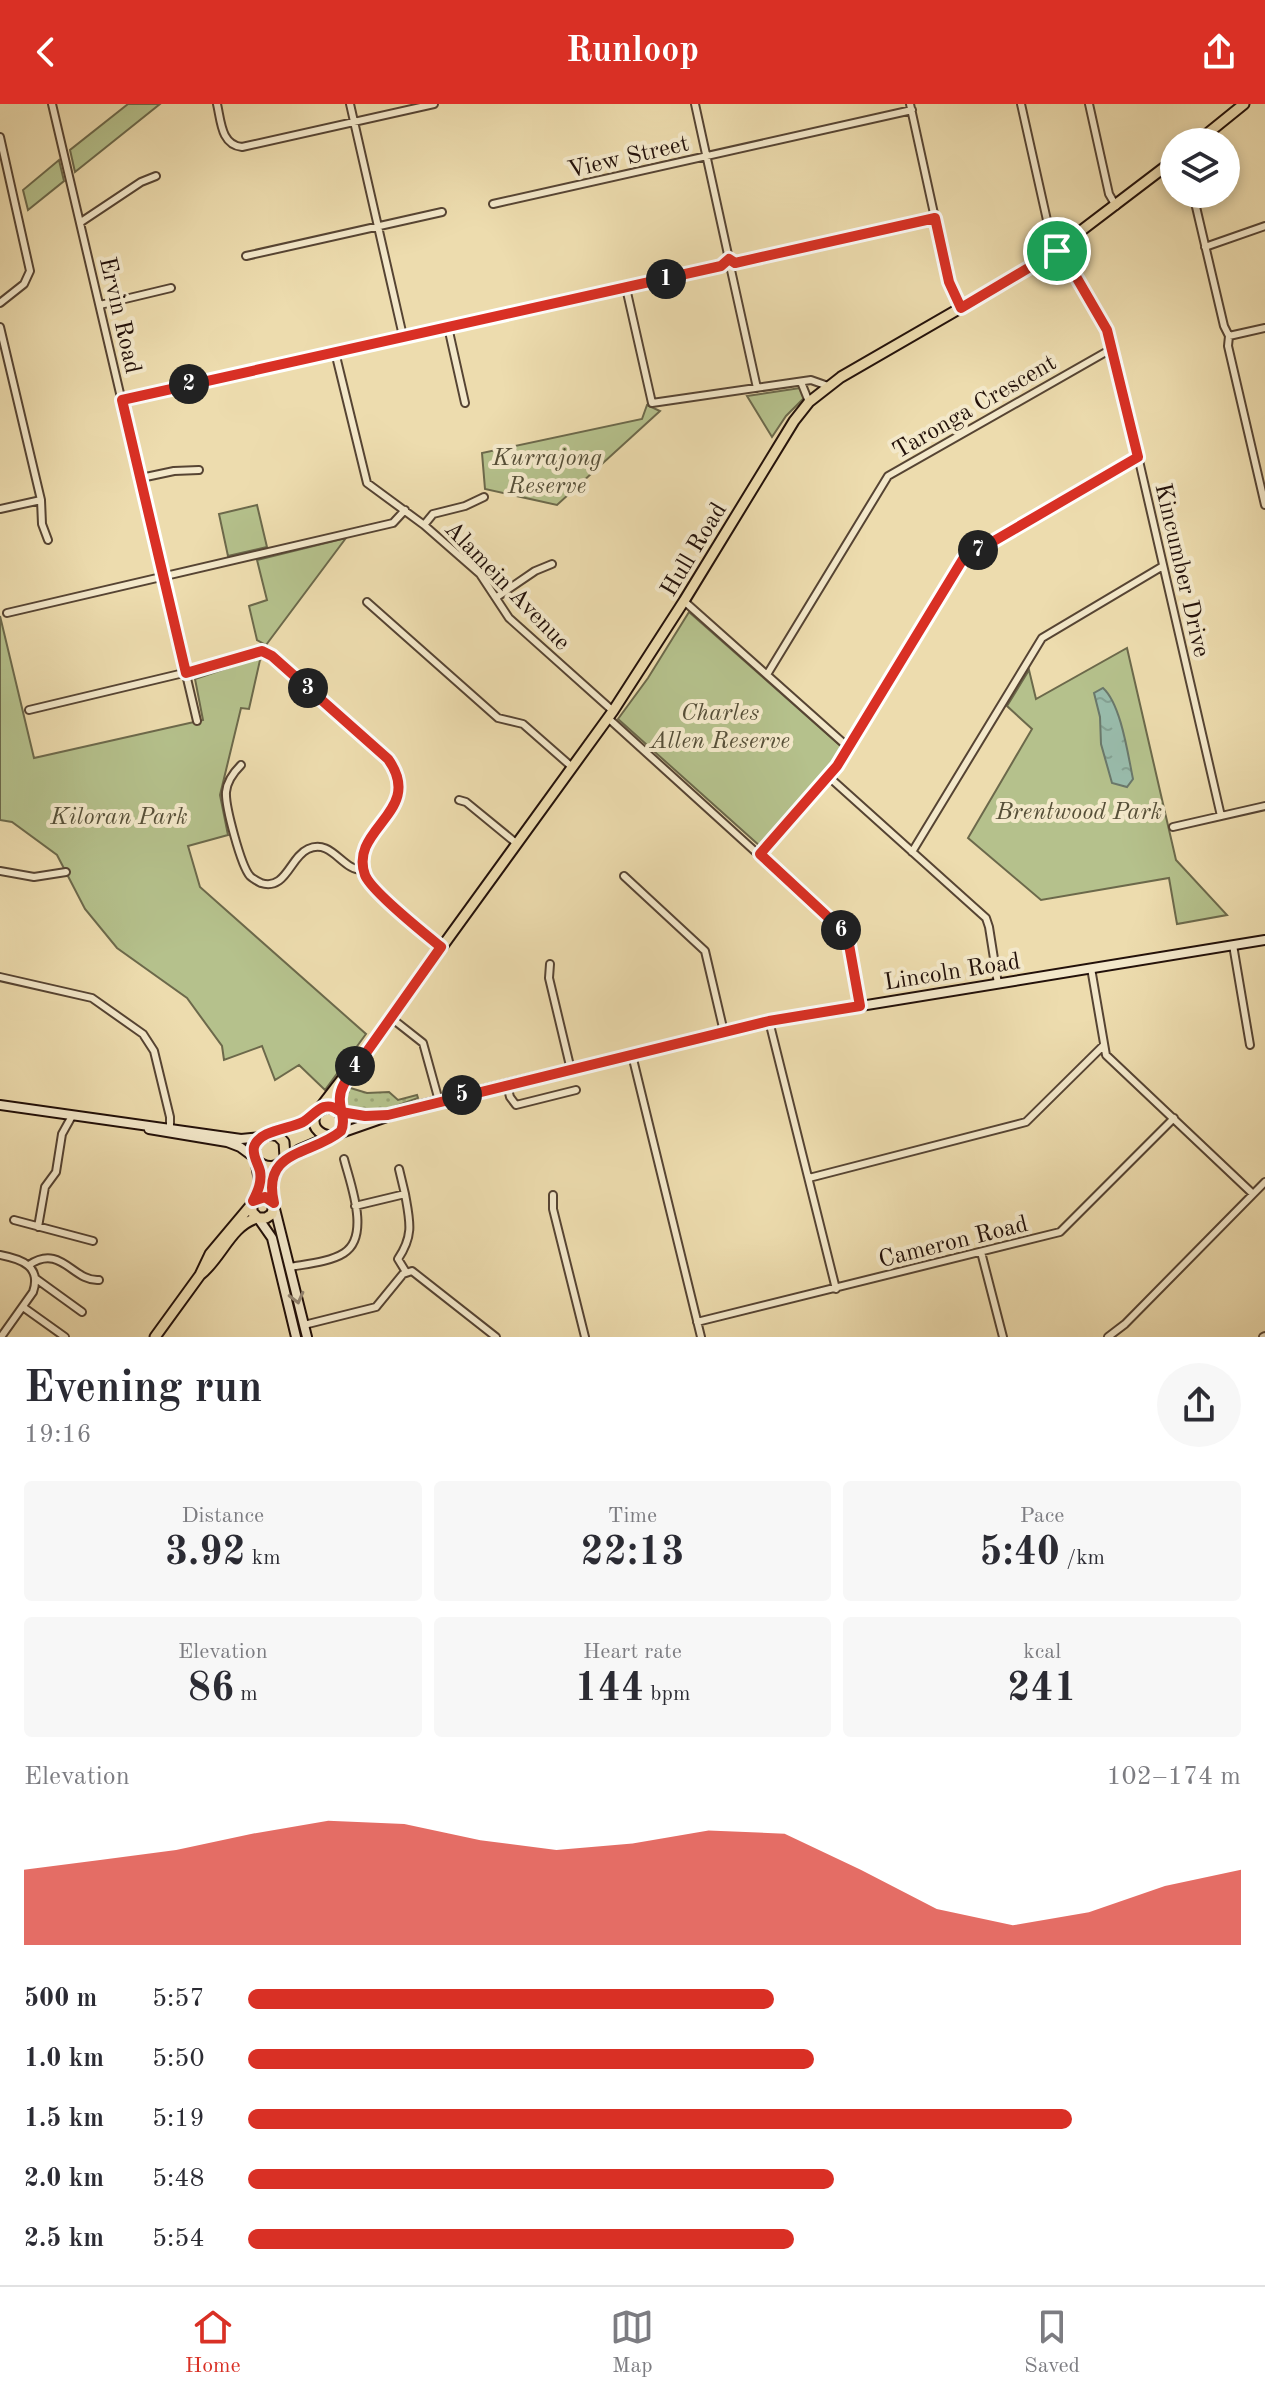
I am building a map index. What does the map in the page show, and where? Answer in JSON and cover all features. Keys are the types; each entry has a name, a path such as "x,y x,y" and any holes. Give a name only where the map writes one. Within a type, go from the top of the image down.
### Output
{"main road":[{"path":"1214,128 1244,104"},
{"name":"Hull Road","path":"340,1112 340,1091 352,1071 611,714 794,421 809,402 828,386 1059,250 1160,171"},
{"name":"Lincoln Road","path":"336,1135 388,1115 439,1101 769,1021 1265,940"},
{"name":"Hull Road","path":"265,1135 299,1124 318,1111 340,1081 352,1071"},
{"path":"0,1105 209,1137 247,1139 278,1136 285,1144 286,1152 271,1182 274,1204 307,1337"},
{"path":"105,1121 170,1127 234,1144 268,1167 336,1135 344,1124 340,1112 330,1106 318,1111 313,1121 316,1129 324,1135 336,1135"},
{"name":"Lincoln Road","path":"340,1112 365,1116 388,1115"},
{"path":"155,1337 200,1275 205,1261 252,1202 260,1183 255,1146 265,1135"},
{"path":"252,1202 265,1197 274,1204"},
{"path":"252,1202 252,1212 272,1238 296,1337"},
{"path":"235,1227 269,1217 274,1204"}],"street":[{"name":"Ervin Road","path":"52,104 197,721"},
{"path":"217,104 225,137 231,144 242,147 434,104"},
{"path":"350,104 403,336"},
{"path":"695,104 757,388"},
{"name":"Kincumber Drive","path":"1021,104 1051,238 1107,330 1113,348 1221,816"},
{"path":"1089,104 1109,194 1116,206"},
{"path":"911,107 949,282 961,308"},
{"name":"View Street","path":"493,204 911,107"},
{"path":"0,137 3,167 30,271 24,284 0,303"},
{"path":"81,222 141,182 156,176"},
{"path":"1196,208 1229,336 1228,346 1265,505"},
{"path":"246,256 442,212"},
{"path":"122,400 935,218"},
{"path":"1205,247 1265,226"},
{"path":"100,305 171,288"},
{"path":"626,288 652,403 801,382 820,382 828,386"},
{"path":"0,327 48,540"},
{"path":"448,327 465,403"},
{"path":"1229,336 1265,328"},
{"name":"Taronga Crescent","path":"768,673 888,476 1113,348"},
{"name":"Alamein Avenue","path":"335,352 365,479 480,574 509,618 844,932 848,939 860,1006"},
{"path":"801,382 809,402"},
{"path":"760,854 829,777 849,748 963,559 1138,457"},
{"path":"1255,463 1265,461"},
{"path":"141,478 174,471 199,470"},
{"path":"424,525 433,514 465,506 484,497"},
{"path":"0,509 41,500"},
{"path":"7,613 393,523 405,510"},
{"path":"497,597 535,571 552,564"},
{"path":"912,852 1042,638 1163,566"},
{"path":"684,601 849,748"},
{"path":"367,602 498,718 523,724 572,767"},
{"path":"29,710 186,673 262,651 272,656 388,759 397,771 400,782 398,797 366,845 363,870 372,887 441,947"},
{"path":"241,765 230,781 226,796 243,859 252,878 265,884 276,882 285,876 302,853 316,846 327,848 355,870 363,870"},
{"path":"829,777 986,918 998,984"},
{"path":"459,800 466,802 516,843"},
{"path":"1173,827 1265,806"},
{"path":"0,871 41,877 66,872"},
{"path":"624,876 705,951 724,1032"},
{"path":"1233,945 1250,1045"},
{"path":"550,964 549,978 571,1070"},
{"path":"1091,968 1106,1055 1253,1194"},
{"path":"0,977 92,998 143,1034 154,1051 170,1127"},
{"path":"390,1017 423,1043 439,1101"},
{"path":"769,1021 836,1289"},
{"path":"809,1178 1026,1122 1103,1046"},
{"path":"632,1055 701,1337"},
{"path":"507,1085 516,1105 576,1090"},
{"path":"38,1227 45,1187 56,1172 62,1134 72,1116"},
{"name":"Cameron Road","path":"697,1322 1054,1234 1066,1228 1174,1118"},
{"path":"290,1267 339,1256 349,1249 359,1229 344,1159"},
{"path":"399,1169 410,1233 407,1247 398,1259 406,1272"},
{"path":"1108,1337 1125,1324 1265,1182"},
{"path":"355,1206 405,1194"},
{"path":"553,1195 553,1209 585,1337"},
{"path":"14,1220 93,1241"},
{"path":"981,1252 1003,1337"},
{"path":"0,1255 21,1259 29,1265 35,1278 82,1312"},
{"path":"29,1265 49,1258 68,1264 88,1279 99,1280"},
{"path":"304,1325 376,1307 406,1272 415,1272 496,1337"},
{"path":"12,1337 3,1334 33,1292 35,1278"},
{"path":"23,1307 65,1337"}],"green space":[{"path":"128,104 160,104 75,172 70,150"},
{"path":"59,160 64,181 28,210 23,190"},
{"path":"800,388 804,398 786,416 772,437 747,396"},
{"name":"Kurrajong Reserve","path":"647,405 660,411 557,505 485,489 482,453 642,419"},
{"path":"257,505 267,547 228,556 219,514"},
{"path":"346,538 266,645 257,640 249,606 267,600 257,560"},
{"name":"Charles Allen Reserve","path":"689,612 844,749 825,777 761,847 618,719"},
{"name":"Kiloran Park","path":"0,616 34,758 203,720 195,679 263,658 249,709 241,708 220,795 228,835 188,846 200,887 366,1034 325,1090 299,1065 275,1080 262,1046 224,1060 222,1046 187,998 117,948 85,909 57,855 12,822 0,820"},
{"name":"Brentwood Park","path":"1127,648 1176,860 1227,915 1177,924 1169,878 1041,900 968,838 1032,729 1007,706 1029,670 1036,699"},
{"path":"347,1087 367,1093 389,1092 398,1100 417,1095 418,1098 377,1113 346,1109 342,1096"}],"water":[{"path":"1103,688 1115,706 1123,730 1133,779 1127,787 1112,783 1101,744 1100,717 1094,693"}],"route":[{"path":"1057,251 961,308 949,282 935,218 735,263 729,259 724,266 122,400 186,673 262,651 272,656 388,759 397,771 400,782 398,797 366,845 363,870 372,887 441,947 340,1091 339,1109 340,1112 342,1115 344,1122 341,1131 299,1150 281,1163 271,1182 274,1203 261,1196 253,1201 260,1183 254,1153 257,1141 262,1136 299,1124 326,1107 332,1107 340,1112 358,1116 388,1115 769,1021 860,1006 848,939 844,932 760,854 837,766 963,559 1138,457 1107,330 1060,249 1057,251"}]}
